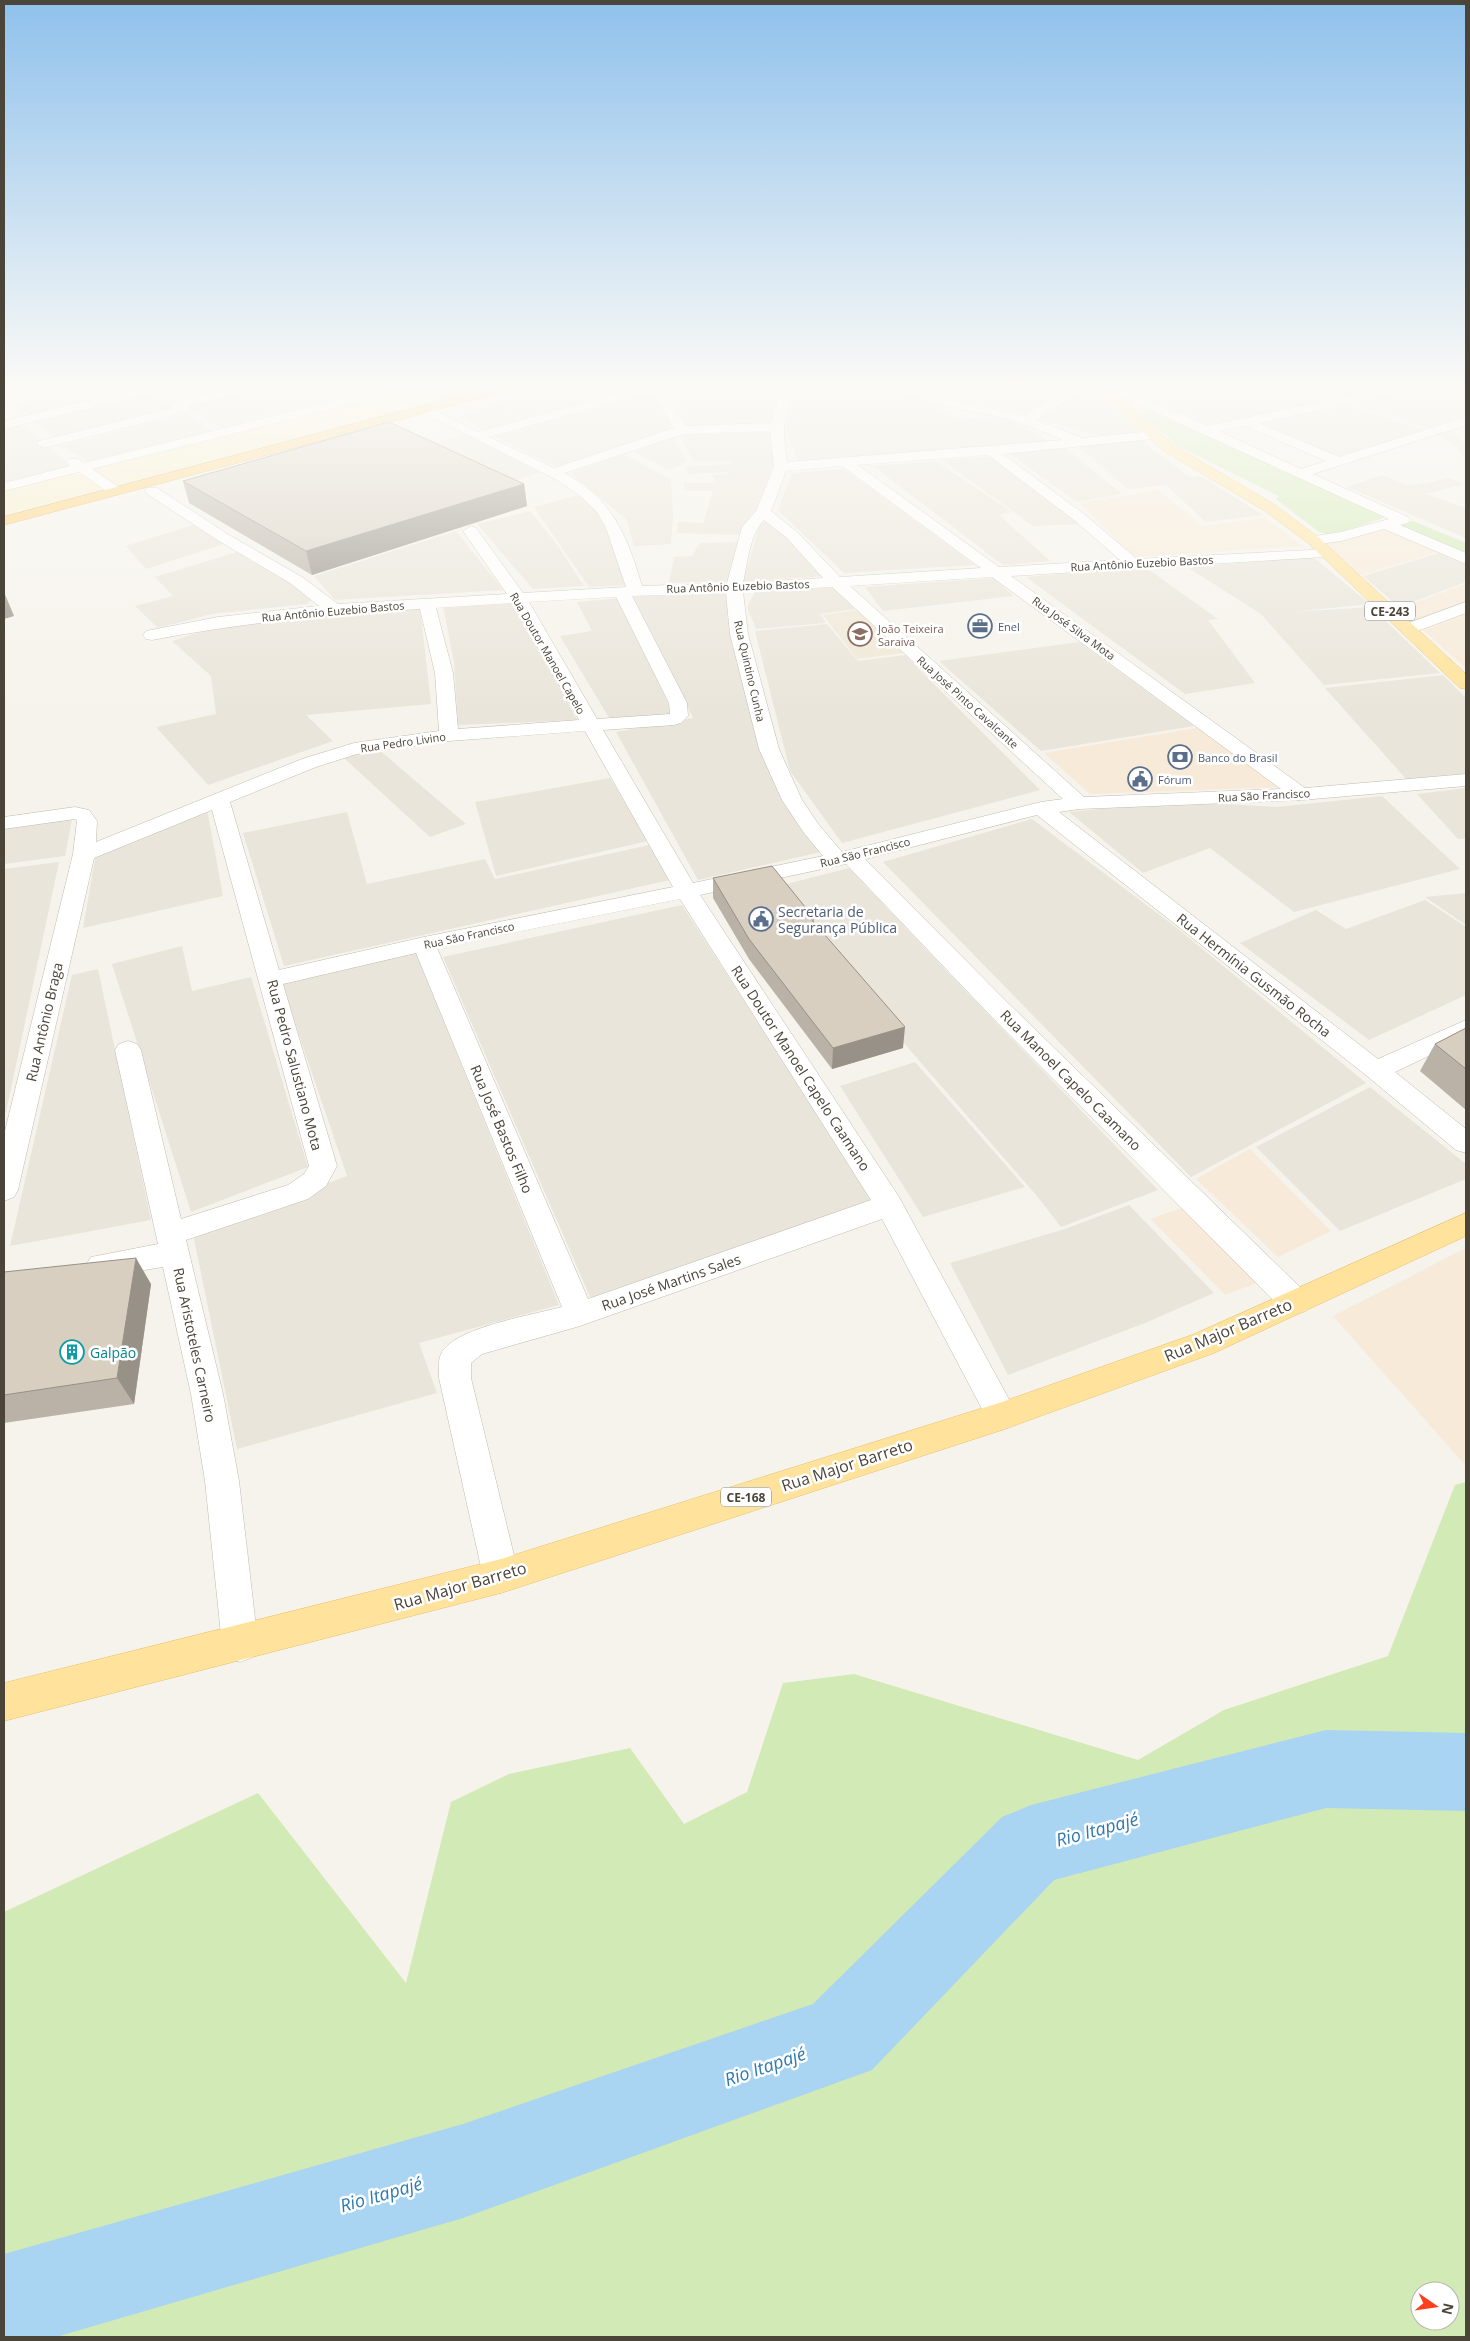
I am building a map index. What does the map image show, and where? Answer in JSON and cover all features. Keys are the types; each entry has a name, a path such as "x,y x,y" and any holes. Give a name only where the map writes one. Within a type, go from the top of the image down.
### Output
{"highway":[{"path":"4,520 99,495"},
{"path":"4,533 137,495"}],"main road":[{"name":"CE-243","path":"1249,495 1270,508 1313,540 1466,684"},
{"name":"Rua Major Barreto","path":"4,1702 240,1644 501,1576 1002,1416 1203,1344 1466,1224"}],"street":[{"path":"159,495 224,538 296,580 334,609"},
{"path":"587,495 602,509 615,532 625,556 628,591"},
{"name":"Rua Quintino Cunha","path":"769,495 762,512 749,527 740,556 734,588 739,634 768,749 792,800 811,829 844,858"},
{"name":"Rua José Silva Mota","path":"891,495 1301,794"},
{"path":"1050,495 1133,563"},
{"path":"1350,495 1466,547"},
{"name":"Rua José Pinto Cavalcante","path":"762,512 792,535 835,581 1080,803"},
{"path":"1313,540 1403,520"},
{"path":"1387,525 1466,558"},
{"name":"Rua Doutor Manoel Capelo","path":"471,531 519,599 590,726"},
{"name":"Rua Antônio Euzebio Bastos","path":"152,635 218,622 334,609 628,591 734,588 1325,552"},
{"name":"Rua Pedro Livino","path":"84,854 310,763 354,749 449,735 665,720 679,716 678,704 628,591"},
{"path":"428,604 444,673 449,735"},
{"path":"1409,629 1466,607"},
{"name":"Rua Doutor Manoel Capelo Caamano","path":"590,726 686,890 889,1205 1002,1416"},
{"name":"Rua São Francisco","path":"271,979 424,944 844,858 1041,808 1080,803 1301,794 1466,780"},
{"name":"Rua Pedro Salustiano Mota","path":"71,1270 173,1244 298,1192 314,1183 321,1175 323,1166 219,799"},
{"name":"Rua Hermínia Gusmão Rocha","path":"1041,808 1376,1070 1466,1143"},
{"name":"Rua Antônio Braga","path":"4,823 82,814 87,821 84,854 4,1190"},
{"name":"Rua Manoel Capelo Caamano","path":"844,858 1295,1302"},
{"name":"Rua José Bastos Filho","path":"424,944 580,1314"},
{"path":"1376,1070 1466,1028"},
{"name":"Rua Aristoteles Carneiro","path":"128,1050 207,1394 222,1481 240,1644"},
{"name":"Rua José Martins Sales","path":"501,1576 455,1378 455,1358 472,1344 580,1314 889,1205"}],"shaded area":[{"path":"578,495 592,505 601,518 628,585 589,587 534,507"},
{"path":"598,495 672,495 671,544 634,546 627,520"},
{"path":"712,495 762,495 756,510 739,535 677,533 678,522 703,523"},
{"path":"784,495 880,495 975,565 844,573 778,510"},
{"path":"911,495 987,495 1012,512 999,515 1050,561 1003,565"},
{"path":"991,495 1044,495 1082,524 1033,526"},
{"path":"1068,495 1115,495 1077,502"},
{"path":"1127,495 1165,495 1201,526 1265,518 1303,546 1135,557 1079,503"},
{"path":"1177,495 1232,495 1263,515 1206,522"},
{"path":"1366,495 1430,495 1466,508 1466,538"},
{"path":"530,511 556,543 584,586 533,589 477,524"},
{"path":"770,521 824,576 743,582 760,523"},
{"path":"193,525 224,544 146,569 126,546"},
{"path":"1384,529 1437,552 1362,575 1320,543"},
{"path":"456,531 503,590 335,600 314,576"},
{"path":"738,542 731,581 669,583 674,557 692,556 700,543"},
{"path":"240,551 279,573 312,599 307,604 212,614 158,628 135,606 173,596 155,577"},
{"path":"1439,553 1466,565 1466,582 1399,607 1363,576"},
{"path":"1313,557 1370,604 1292,612 1371,607 1440,673 1324,685 1261,614 1187,567"},
{"path":"1145,567 1218,619 1208,620 1255,683 1185,694 1026,577"},
{"path":"995,578 1013,596 883,611 865,587"},
{"path":"1466,584 1466,604 1417,622 1400,608"},
{"path":"833,587 855,609 820,614 826,623 756,629 747,607 755,592"},
{"path":"727,591 747,689 821,852 698,880 616,732 693,718 632,595"},
{"path":"621,598 673,715 611,721 560,636 592,631 577,602"},
{"path":"514,602 577,720 458,725 454,663 443,605"},
{"path":"420,607 431,704 306,715 333,741 208,785 156,727 216,714 211,676 172,641 222,625"},
{"name":"João Teixeira Saraiva","path":"857,610 904,653 857,659 823,615"},
{"path":"1466,613 1466,668 1423,630"},
{"path":"827,624 858,661 905,655 1040,790 842,843 790,771 755,631"},
{"path":"1079,642 1194,726 1041,751 939,661"},
{"path":"1443,675 1466,698 1466,775 1407,780 1325,688"},
{"path":"1197,728 1281,787 1090,794 1044,753"},
{"path":"378,749 466,824 430,837 344,758"},
{"path":"610,778 648,841 496,876 475,802"},
{"path":"1466,788 1466,839 1458,839 1417,794"},
{"path":"1382,796 1460,869 1294,912 1210,848 1143,873 1069,812 1150,804 1210,803 1277,807"},
{"path":"207,809 223,896 83,928 96,854"},
{"path":"347,812 367,884 485,859 495,879 649,845 670,880 284,966 243,833"},
{"path":"72,819 65,856 4,864 4,829"},
{"path":"1032,819 1177,928 1366,1083 1191,1177 883,862"},
{"path":"59,862 6,1112 4,1113 4,869"},
{"path":"849,868 1158,1190 1061,1227 1037,1196 842,972 775,887"},
{"path":"1466,893 1466,925 1425,897"},
{"path":"1425,900 1466,927 1466,995 1369,1040 1240,943 1316,910 1346,929"},
{"path":"682,905 874,1202 591,1299 443,957"},
{"path":"182,946 192,991 251,977 308,1167 191,1212 112,964"},
{"path":"416,953 559,1305 419,1343 437,1393 237,1449 193,1234 347,1176 281,982"},
{"path":"98,969 151,1220 10,1246 72,975"},
{"path":"915,1062 1025,1187 923,1217 840,1086"},
{"path":"1370,1087 1466,1164 1466,1179 1340,1231 1256,1147"},
{"path":"1250,1149 1331,1231 1278,1257 1196,1179"},
{"path":"1129,1205 1214,1293 1145,1323 1008,1375 950,1263 1065,1229"},
{"path":"1184,1207 1256,1283 1225,1295 1151,1219"},
{"path":"1466,1248 1466,1466 1333,1316"}],"green space":[{"path":"1277,495 1338,495 1383,516 1383,518 1336,534 1327,534 1319,532 1276,499 1279,496"},
{"path":"1413,521 1466,543 1466,559 1392,527"},
{"path":"1466,1482 1466,2337 4,2337 4,1912 258,1793 406,1983 451,1802 509,1774 630,1748 684,1824 747,1792 783,1683 854,1674 1138,1760 1224,1710 1388,1656 1455,1485"}],"sand":[{"path":"4,495 82,495 4,517"}],"building":[{"path":"208,495 487,495 306,551"},
{"path":"772,866 814,918 811,919 905,1027 833,1048 749,939 713,878"},
{"path":"1466,1028 1466,1069 1435,1044"},
{"name":"Galpão","path":"136,1258 117,1378 4,1395 4,1272"}],"waterway":[{"name":"Rio Itapajé","path":"4,2303 463,2171 841,2039 1031,1846 1326,1769 1466,1772"}],"place":[{"name":"Enel","path":"980,626"},
{"name":"João Teixeira Saraiva","path":"860,634"},
{"name":"Banco do Brasil","path":"1180,757"},
{"name":"Fórum","path":"1140,779"},
{"name":"Secretaria de Segurança Pública","path":"761,919"},
{"name":"Galpão","path":"72,1352"}]}
